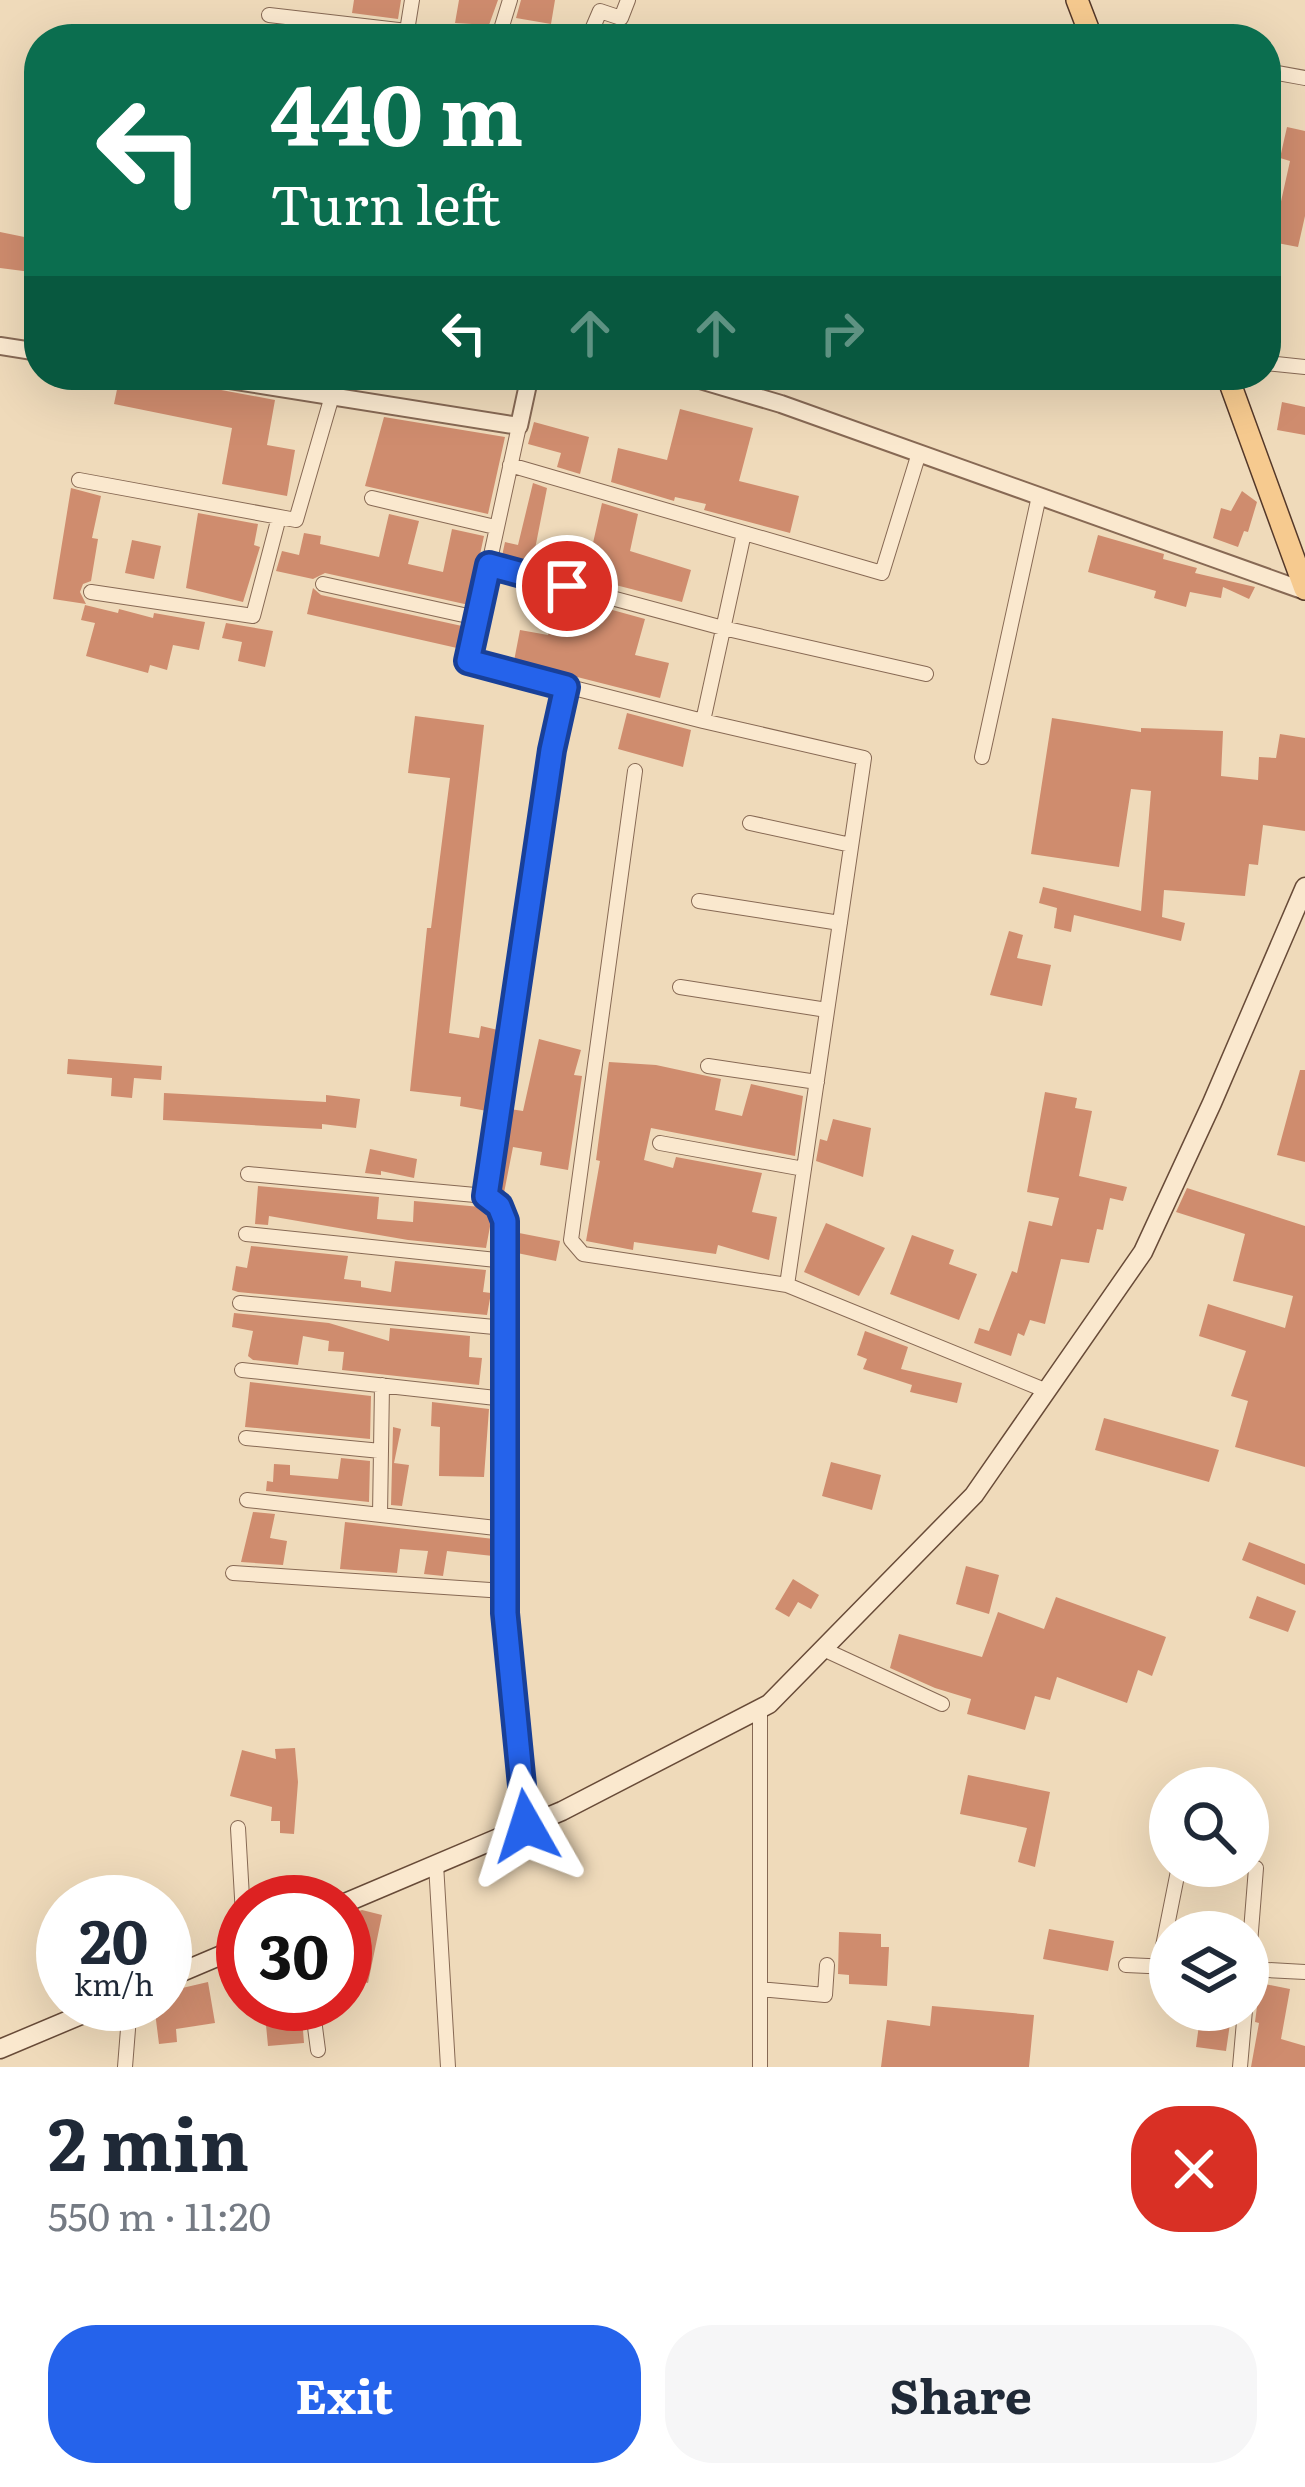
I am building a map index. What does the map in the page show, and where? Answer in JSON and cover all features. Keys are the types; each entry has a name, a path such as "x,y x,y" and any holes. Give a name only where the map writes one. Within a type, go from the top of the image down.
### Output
{"main road":[{"path":"1232,390 1305,590"},
{"path":"372,1891 526,1826 760,1709 974,1496 1143,1252 1213,1103 1305,886"},
{"path":"0,2049 42,2031"}],"street":[{"path":"594,24 600,11 621,18 628,0"},
{"path":"269,15 347,24"},
{"path":"294,390 518,426"},
{"path":"526,390 468,661 864,758 788,1286"},
{"path":"734,390 1305,590"},
{"path":"80,480 296,520 332,396"},
{"path":"510,465 882,574 920,453"},
{"path":"982,758 1039,496"},
{"path":"371,498 495,527"},
{"path":"91,592 253,616 279,517"},
{"path":"703,721 744,533"},
{"path":"489,565 723,628 926,674"},
{"path":"323,584 478,618"},
{"path":"486,1196 552,750 566,687"},
{"path":"635,771 572,1240 583,1254 788,1286 1047,1391"},
{"path":"750,823 851,845"},
{"path":"698,902 840,923"},
{"path":"680,987 827,1010"},
{"path":"708,1066 817,1082"},
{"path":"660,1143 804,1168"},
{"path":"248,1174 486,1196 499,1206 505,1221 506,1261 505,1592 526,1826"},
{"path":"246,1234 506,1261"},
{"path":"240,1303 505,1328"},
{"path":"242,1370 505,1399"},
{"path":"380,1515 382,1385"},
{"path":"246,1438 381,1451"},
{"path":"247,1500 505,1529"},
{"path":"233,1573 505,1592"},
{"path":"823,1649 942,1704"},
{"path":"760,1709 760,2067"},
{"path":"238,1828 241,1875"},
{"path":"436,1864 448,2067"},
{"path":"760,1989 825,1995 827,1965"},
{"path":"1126,1965 1149,1966"},
{"path":"1269,1970 1305,1972"},
{"path":"125,2067 128,2031"},
{"path":"316,2031 318,2050"},
{"path":"1240,2067 1244,2031"}],"building":[{"path":"354,0 401,0 398,19 352,13"},
{"path":"459,0 498,0 489,24 455,23"},
{"path":"521,0 555,0 551,24 516,18"},
{"path":"1287,127 1305,131 1305,216 1298,247 1281,244 1281,202 1290,161 1281,158"},
{"path":"0,232 24,237 24,271 0,268"},
{"path":"117,390 221,390 275,400 267,445 295,450 287,496 222,484 232,428 114,404"},
{"path":"1282,402 1305,407 1305,435 1277,430"},
{"path":"680,409 753,428 739,481 799,496 790,533 704,510 706,504 675,497 674,501 611,482 618,448 667,460"},
{"path":"384,417 505,437 488,514 365,486"},
{"path":"534,422 589,437 580,474 557,467 561,453 528,444"},
{"path":"533,483 547,488 535,549 561,555 565,537 593,543 602,503 638,514 630,551 691,570 682,602 502,556 505,542 518,545"},
{"path":"71,488 101,496 92,538 98,539 91,581 80,592 86,604 53,599"},
{"path":"1242,491 1257,502 1238,547 1213,538 1221,508 1231,511"},
{"path":"198,513 258,524 254,545 260,547 243,602 186,588"},
{"path":"389,514 419,521 408,564 443,572 452,529 484,536 469,605 325,573 313,579 276,571 282,551 299,555 304,533 321,536 320,544 379,557"},
{"path":"1098,535 1164,554 1163,559 1197,568 1195,573 1255,587 1249,599 1223,587 1221,598 1190,592 1186,607 1154,598 1156,591 1088,572"},
{"path":"132,540 161,546 154,579 125,573"},
{"path":"313,588 321,595 462,626 457,648 307,614"},
{"path":"551,593 645,619 635,655 669,663 660,698 514,661 520,630 548,635 556,607 548,605"},
{"path":"85,605 205,622 199,650 173,645 167,670 150,665 148,673 86,656 95,623 81,620"},
{"path":"226,623 273,631 265,667 238,661 242,642 222,638"},
{"path":"627,713 691,730 683,767 618,749"},
{"path":"415,716 484,725 449,1033 479,1038 481,1026 498,1030 487,1111 460,1106 461,1097 410,1091 427,928 431,928 450,778 408,773"},
{"path":"1052,718 1141,732 1141,728 1223,731 1221,776 1258,780 1259,757 1276,758 1280,734 1305,738 1305,831 1263,825 1258,865 1249,864 1245,896 1164,890 1162,917 1185,923 1181,941 1074,915 1071,932 1054,928 1057,908 1039,903 1043,887 1141,911 1151,791 1131,789 1119,867 1031,854"},
{"path":"1009,931 1023,935 1017,958 1051,965 1042,1006 990,995"},
{"path":"539,1039 581,1050 574,1075 582,1076 568,1170 540,1165 542,1152 513,1147 503,1198 498,1192 510,1109 523,1111"},
{"path":"68,1059 162,1066 161,1080 134,1078 132,1098 111,1096 112,1078 67,1074"},
{"path":"609,1062 656,1065 721,1079 715,1110 742,1116 751,1084 803,1096 795,1156 651,1128 644,1160 673,1168 676,1157 762,1173 752,1212 777,1217 769,1260 718,1245 716,1254 634,1242 633,1250 586,1241 600,1161 596,1160"},
{"path":"1300,1070 1305,1070 1305,1162 1277,1155"},
{"path":"1045,1092 1077,1098 1075,1108 1092,1111 1079,1176 1127,1187 1123,1201 1110,1198 1089,1263 1061,1259 1045,1324 1030,1320 1024,1336 1018,1333 1011,1356 974,1343 979,1328 989,1331 1012,1271 1017,1273 1029,1221 1052,1226 1059,1198 1027,1192"},
{"path":"164,1093 326,1102 326,1095 360,1099 356,1128 322,1124 322,1129 163,1120"},
{"path":"833,1119 871,1128 863,1177 816,1161 820,1139 827,1141"},
{"path":"370,1149 417,1159 414,1178 381,1171 381,1175 365,1173"},
{"path":"258,1186 379,1197 377,1219 413,1222 414,1201 481,1207 491,1221 486,1248 269,1216 268,1225 255,1224"},
{"path":"1187,1188 1305,1226 1305,1467 1235,1447 1248,1401 1231,1396 1246,1351 1199,1336 1208,1304 1285,1328 1293,1296 1233,1281 1245,1234 1176,1212"},
{"path":"826,1223 885,1248 859,1296 804,1272"},
{"path":"519,1233 560,1241 556,1261 517,1253"},
{"path":"912,1235 954,1250 949,1264 977,1274 959,1320 890,1294"},
{"path":"251,1246 348,1256 344,1279 391,1292 395,1261 486,1270 483,1292 491,1293 487,1315 232,1290 236,1266 247,1268"},
{"path":"234,1313 329,1323 389,1341 390,1328 470,1336 469,1357 482,1358 479,1385 342,1370 344,1352 328,1351 329,1341 303,1336 298,1365 253,1360 248,1356 253,1331 232,1327"},
{"path":"865,1331 908,1347 901,1369 962,1383 957,1403 910,1392 912,1385 863,1369 867,1359 857,1355"},
{"path":"250,1382 371,1396 370,1439 245,1427"},
{"path":"432,1402 489,1409 484,1477 439,1476 440,1427 431,1426"},
{"path":"1104,1418 1219,1450 1209,1482 1095,1450"},
{"path":"393,1427 401,1429 394,1463 409,1465 402,1506 391,1505"},
{"path":"341,1458 370,1461 369,1502 266,1491 267,1481 273,1482 274,1464 290,1465 290,1475 338,1479"},
{"path":"831,1462 881,1475 872,1510 822,1496"},
{"path":"253,1512 275,1514 270,1538 287,1541 283,1565 241,1562"},
{"path":"345,1522 494,1539 493,1556 447,1551 443,1576 424,1574 428,1551 400,1549 397,1573 340,1569"},
{"path":"1249,1542 1305,1564 1305,1585 1242,1560"},
{"path":"966,1566 999,1575 989,1614 956,1604"},
{"path":"793,1579 819,1595 811,1609 798,1602 789,1617 775,1609"},
{"path":"1257,1596 1296,1611 1288,1632 1249,1618"},
{"path":"1056,1597 1166,1637 1152,1676 1138,1670 1127,1703 1057,1677 1050,1700 1035,1696 1025,1730 967,1714 971,1699 890,1668 899,1634 982,1657 998,1612 1044,1629"},
{"path":"295,1748 294,1834 280,1833 280,1821 271,1821 272,1807 230,1796 242,1750 276,1759 275,1749"},
{"path":"968,1775 1050,1792 1035,1867 1018,1862 1027,1828 960,1814"},
{"path":"372,1912 382,1915 372,1964"},
{"path":"1049,1929 1114,1941 1108,1971 1043,1959"},
{"path":"839,1932 881,1934 881,1947 889,1947 887,1986 849,1984 849,1975 838,1974"},
{"path":"208,1982 215,2023 192,2027 192,1986"},
{"path":"1269,1985 1290,1989 1281,2039 1305,2046 1305,2067 1251,2067 1258,2031 1269,2031"},
{"path":"932,2006 1034,2015 1029,2067 881,2067 887,2020 930,2026"},
{"path":"157,2031 176,2031 177,2042 159,2044"},
{"path":"267,2031 303,2031 304,2043 268,2046"},
{"path":"1198,2031 1229,2031 1226,2051 1196,2047"}],"route":[{"path":"526,1826 505,1613 505,1221 499,1206 486,1196 552,750 566,687 468,661 489,565 567,586"}]}
